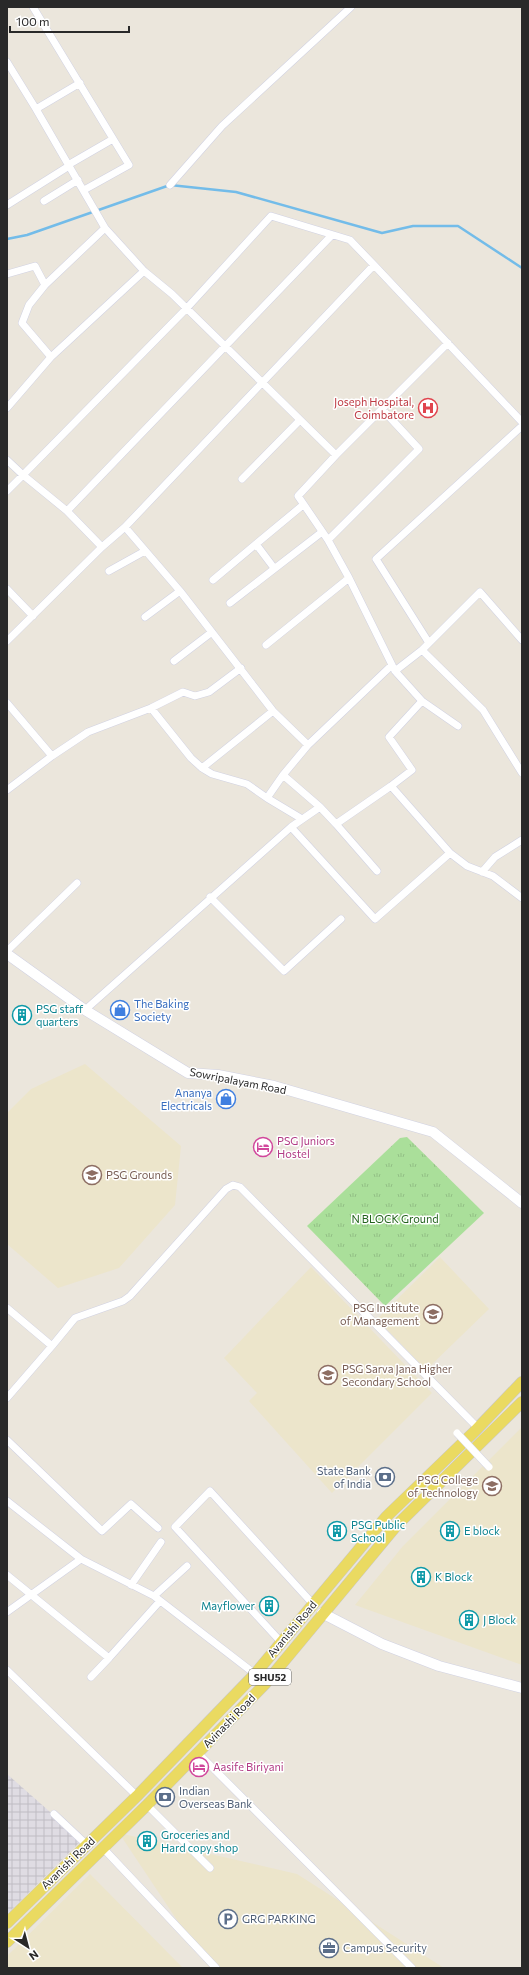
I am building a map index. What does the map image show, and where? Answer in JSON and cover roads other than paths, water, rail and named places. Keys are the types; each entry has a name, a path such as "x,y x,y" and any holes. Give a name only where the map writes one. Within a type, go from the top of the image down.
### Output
{"main road":[{"name":"Avanishi Road","path":"7,1923 137,1796 254,1674 386,1517 478,1428 522,1382"},
{"name":"Avinashi Road","path":"7,1942 147,1805 265,1684 322,1613 397,1525 522,1402"}],"street":[{"path":"33,7 129,165 84,190"},
{"path":"170,185 222,126 351,7"},
{"path":"7,62 84,190 105,228 144,270 226,347 336,455"},
{"path":"36,109 80,83"},
{"path":"7,205 113,139"},
{"path":"44,201 78,180"},
{"path":"7,492 186,309 271,216 350,240 522,422"},
{"path":"51,357 22,323 29,304 45,285 105,228"},
{"path":"67,511 332,235"},
{"path":"7,641 102,547 125,527 374,265"},
{"path":"7,274 35,266 45,285"},
{"path":"7,408 51,357 144,270"},
{"path":"448,343 336,455 298,496 328,540 349,578 394,668 422,700 458,726"},
{"path":"328,540 419,449 382,409"},
{"path":"242,478 300,420"},
{"path":"522,426 376,559 426,646 483,710 522,773"},
{"path":"7,460 67,511 102,547"},
{"path":"213,580 304,505"},
{"path":"125,527 180,591 274,711 308,746"},
{"path":"230,603 322,532"},
{"path":"256,544 274,568"},
{"path":"109,571 146,551"},
{"path":"266,645 349,578"},
{"path":"7,589 33,616"},
{"path":"145,617 180,591"},
{"path":"267,798 283,775 308,746 394,668 426,646 480,592 522,640"},
{"path":"174,661 212,632"},
{"path":"7,790 52,756 88,732 151,708 183,692 195,696 209,692 241,668"},
{"path":"336,824 392,786 412,770 389,737 422,700"},
{"path":"7,703 52,756"},
{"path":"151,708 191,758 202,768 212,774 247,784 267,798 302,818"},
{"path":"202,768 274,711"},
{"path":"283,775 320,807 377,871"},
{"path":"392,786 450,853 467,866 494,876 522,898"},
{"path":"85,1010 210,897 291,827 320,807"},
{"path":"291,827 375,919 450,853"},
{"path":"482,872 495,857 522,840"},
{"path":"8,956 77,883"},
{"path":"210,897 284,970 341,919"},
{"name":"Sowripalayam Road","path":"8,956 85,1010 188,1073 218,1075 274,1086 433,1132 522,1203"},
{"path":"7,1398 75,1318 123,1301 130,1296 226,1189 233,1185 240,1186 478,1428"},
{"path":"7,1308 52,1346"},
{"path":"457,1433 489,1467"},
{"path":"7,1440 102,1531 131,1504 158,1528"},
{"path":"281,1642 175,1527 210,1491 313,1604"},
{"path":"7,1501 81,1559 154,1596 254,1674"},
{"path":"131,1585 161,1542"},
{"path":"7,1612 81,1559"},
{"path":"154,1596 187,1566"},
{"path":"7,1575 108,1658"},
{"path":"91,1677 160,1602"},
{"path":"322,1613 382,1644 439,1666 522,1688"},
{"path":"7,1670 137,1796"},
{"path":"198,1752 412,1968"},
{"path":"147,1805 210,1868"},
{"path":"54,1814 87,1845"},
{"path":"103,1848 216,1968"}],"waterway":[{"path":"7,239 27,235 170,185 236,192 382,233 413,226 458,226 522,268"}],"place":[{"name":"Joseph Hospital, Coimbatore","path":"428,408"},
{"name":"The Baking Society","path":"120,1010"},
{"name":"PSG staff quarters","path":"22,1015"},
{"name":"Ananya Electricals","path":"226,1099"},
{"name":"PSG Juniors Hostel","path":"263,1147"},
{"name":"PSG Grounds","path":"92,1175"},
{"name":"PSG Institute of Management","path":"433,1314"},
{"name":"PSG Sarva Jana Higher Secondary School","path":"328,1375"},
{"name":"State Bank of India","path":"385,1477"},
{"name":"PSG College of Technology","path":"492,1486"},
{"name":"PSG Public School","path":"337,1531"},
{"name":"E block","path":"450,1531"},
{"name":"K Block","path":"421,1577"},
{"name":"Mayflower","path":"269,1606"},
{"name":"J Block","path":"469,1620"},
{"name":"Aasife Biriyani","path":"199,1767"},
{"name":"Indian Overseas Bank","path":"165,1797"},
{"name":"Groceries and Hard copy shop","path":"147,1841"},
{"name":"GRG PARKING","path":"228,1919"},
{"name":"Campus Security","path":"329,1948"}],"park label":[{"name":"N BLOCK Ground","path":"395,1219"}]}
